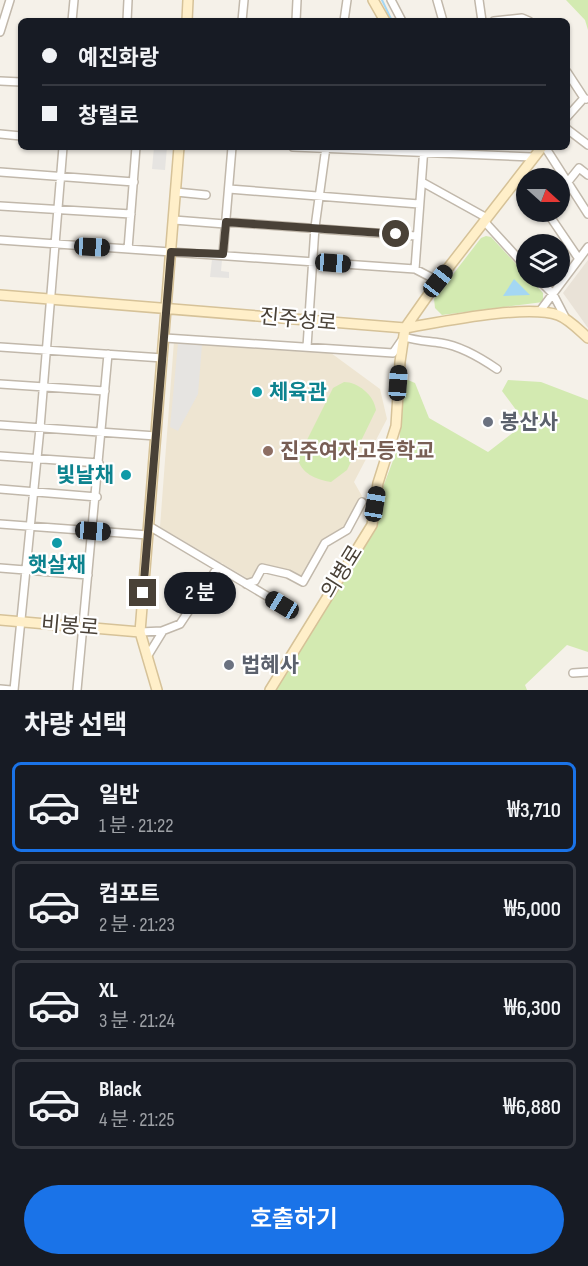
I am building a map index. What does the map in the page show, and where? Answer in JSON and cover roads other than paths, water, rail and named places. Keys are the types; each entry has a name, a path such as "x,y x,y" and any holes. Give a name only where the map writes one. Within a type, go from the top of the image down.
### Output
{"street":[{"path":"0,32 10,0"},
{"path":"72,18 74,0"},
{"path":"127,18 128,0"},
{"path":"187,18 189,0"},
{"path":"242,18 244,0"},
{"path":"296,18 297,0"},
{"path":"344,18 347,0"},
{"path":"371,0 383,18"},
{"path":"391,0 400,18"},
{"path":"437,0 442,18"},
{"path":"479,0 482,18"},
{"path":"570,76 586,99 570,114"},
{"path":"0,81 18,82"},
{"path":"570,131 588,145"},
{"path":"0,134 18,136"},
{"path":"0,689 12,690 22,622 63,150"},
{"path":"128,249 136,150"},
{"path":"157,690 140,632 168,309 179,150"},
{"path":"223,254 232,150"},
{"path":"307,347 315,227 326,150"},
{"path":"415,269 424,150 532,158"},
{"name":"의병로","path":"528,168 532,158 540,150"},
{"path":"545,150 557,168"},
{"path":"570,179 579,168 588,175"},
{"path":"0,172 134,182"},
{"path":"422,183 485,220 516,256"},
{"name":"의병로","path":"270,690 372,525 378,483 396,426 405,333 438,281 485,220 516,186"},
{"path":"570,187 588,214"},
{"path":"229,189 419,204"},
{"path":"176,192 207,195"},
{"path":"0,206 131,214"},
{"path":"174,220 315,227 416,236"},
{"path":"554,222 579,259"},
{"path":"0,240 415,269 438,281"},
{"path":"537,311 540,311 588,248"},
{"path":"547,288 553,294 566,320"},
{"name":"진주성로","path":"0,295 309,321 405,333 453,319 537,311 560,316 588,338"},
{"path":"165,338 393,352 405,333 423,343 442,343 471,354 497,369"},
{"path":"0,347 163,358"},
{"path":"77,690 97,497 108,354"},
{"path":"0,384 105,392"},
{"path":"0,425 156,436"},
{"path":"0,456 99,463"},
{"path":"0,489 97,497"},
{"path":"246,584 255,581 262,568 288,574 303,582 325,543 347,530 362,502"},
{"path":"0,524 93,531 149,530 282,605"},
{"path":"140,632 163,630 180,624 218,567"},
{"path":"0,568 88,575"},
{"name":"비봉로","path":"0,620 140,632"},
{"path":"147,657 163,630"},
{"path":"573,673 588,672"}],"water":[{"path":"514,279 516,288 523,288 530,295 503,296"}],"waterway":[{"path":"382,0 391,18"}],"place":[{"name":"체육관","path":"257,392"},
{"name":"봉산사","path":"488,422"},
{"name":"진주여자고등학교","path":"268,451"},
{"name":"빛날채","path":"126,475"},
{"name":"햇살채","path":"57,543"},
{"name":"법혜사","path":"229,665"}]}
